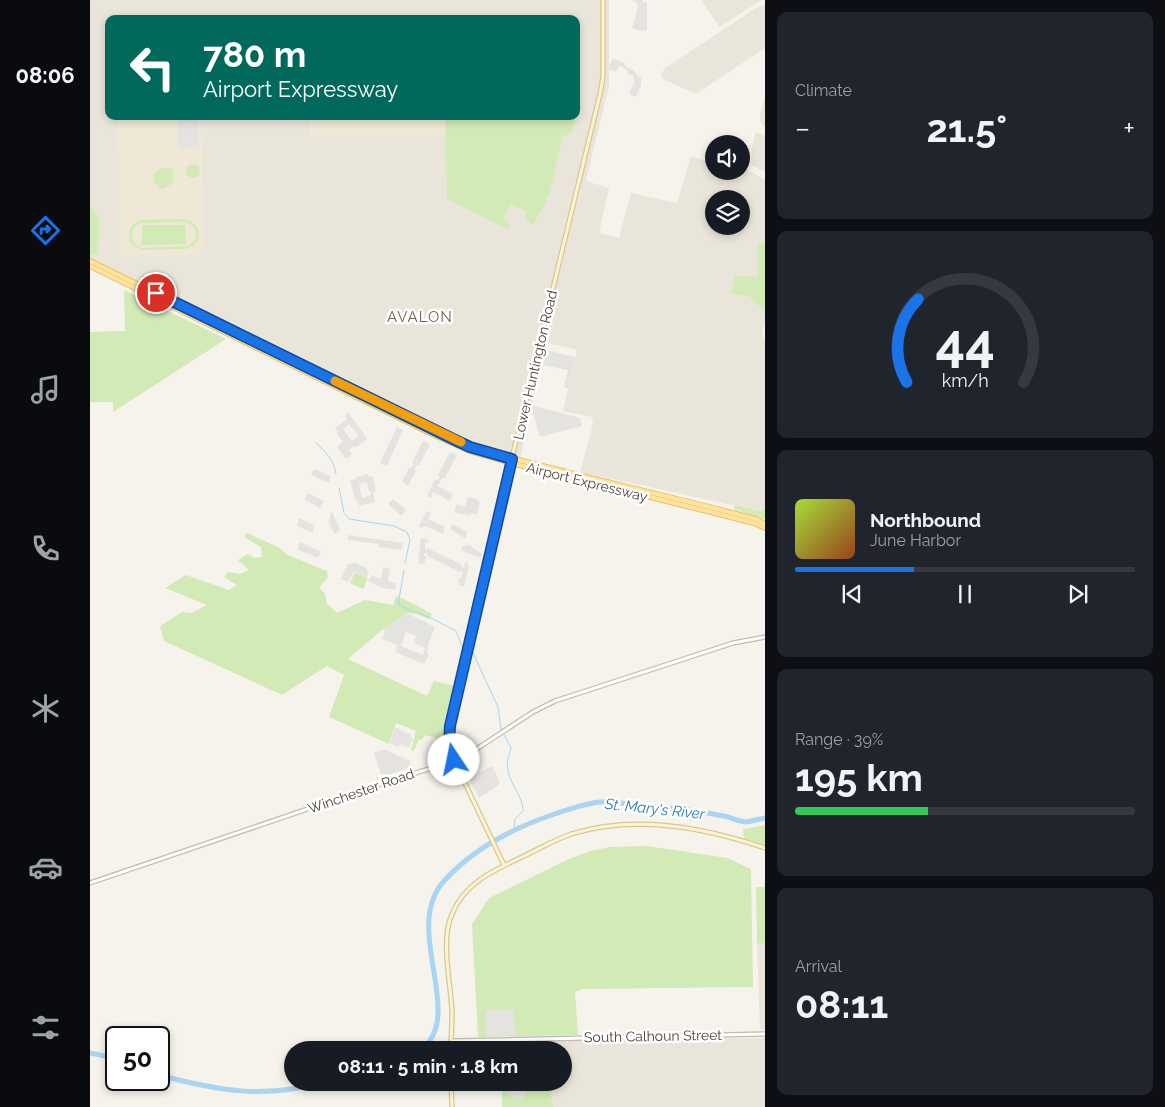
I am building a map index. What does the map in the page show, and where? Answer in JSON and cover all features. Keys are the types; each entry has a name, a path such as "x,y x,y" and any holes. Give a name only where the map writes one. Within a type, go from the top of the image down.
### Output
{"main road":[{"name":"Lower Huntington Road","path":"504,865 454,760 449,742 450,726 600,94 603,77 603,0"},
{"name":"Airport Expressway","path":"90,261 462,443 512,461 754,523 765,528"},
{"name":"Airport Expressway","path":"90,266 470,451 695,503 756,519 765,524"},
{"path":"451,1041 452,1013 447,939 449,920 458,901 467,889 478,880 504,865 569,835 619,824 692,829 734,838 765,848"},
{"path":"451,1091 452,1107"}],"street":[{"name":"Winchester Road","path":"90,883 384,782 454,760 472,752 542,707 555,701 733,644 765,637"},
{"name":"South Calhoun Street","path":"451,1041 765,1034"}],"shaded area":[{"path":"90,0 609,0 609,85 586,181 609,188 599,233 619,238 631,193 677,203 691,156 705,160 705,180 750,180 750,172 765,179 765,244 757,244 757,276 731,293 750,297 765,312 765,325 762,330 765,343 765,509 760,511 580,472 593,424 592,417 563,411 577,350 547,343 519,463 452,440 206,321 90,262"},
{"path":"632,0 644,0 642,2 647,2 647,30 641,31 632,28 638,6"},
{"path":"701,0 761,0 720,27"},
{"path":"765,4 765,48 696,94 663,79 661,74 665,68"},
{"path":"613,58 624,63 625,66 641,77 641,85 636,97 629,94 635,81 633,76 627,73 628,70 619,66 616,72 609,70 609,64"},
{"path":"765,96 765,129 760,121 760,115"},
{"path":"118,120 201,120 204,250 198,255 120,256"},
{"path":"178,120 199,120 199,148 178,148"},
{"path":"310,120 445,120 446,136 310,137"},
{"path":"756,132 765,136 765,172 751,165 752,147"},
{"path":"547,350 575,357 568,388 564,387 568,370 543,365"},
{"path":"531,405 580,418 582,426 540,437 532,410 529,410"},
{"path":"348,412 367,439 349,450 352,454 346,459 337,447 343,442 335,428 347,419 345,415","holes":["349,424 359,436 352,441 343,429"]},
{"path":"397,427 403,430 387,466 380,463"},
{"path":"423,441 430,444 419,466 417,465 414,469 416,471 408,486 402,481 409,468 414,464 412,463"},
{"path":"450,452 457,455 445,478 437,486 453,494 450,501 433,492 431,498 427,496 434,481 440,477 438,475"},
{"path":"314,469 331,476 329,483 311,475"},
{"path":"368,474 368,476 373,477 376,491 373,492 375,502 359,506 350,481 356,479 356,477","holes":["367,482 369,491 371,491 371,495 362,498 359,484"]},
{"path":"307,493 324,501 320,508 305,500"},
{"path":"468,497 475,498 480,503 477,514 470,514 469,516 454,512 457,504 465,507"},
{"path":"393,499 406,510 401,516 388,504"},
{"path":"427,511 431,513 428,519 445,527 443,534 426,526 421,528 419,526"},
{"path":"332,512 340,529 338,530 339,532 334,534 328,520"},
{"path":"299,518 314,525 313,533 297,526"},
{"path":"452,524 467,532 466,539 450,529"},
{"path":"348,535 403,543 401,550 379,547 379,544 348,540"},
{"path":"421,538 428,539 428,543 425,543 425,550 427,548 462,565 462,568 464,568 465,562 468,562 467,565 469,566 464,587 458,585 463,571 460,572 427,556 426,553 424,553 424,556 426,556 424,565 418,563"},
{"path":"300,542 321,552 318,558 297,549"},
{"path":"468,544 482,554 480,558 461,550 464,545 467,546"},
{"path":"356,563 367,568 366,570 369,572 367,577 354,571 348,582 341,579 348,564"},
{"path":"383,567 390,569 388,581 396,583 395,590 382,588 368,581 372,575 381,579"},
{"path":"407,613 435,627 429,642 427,652 429,654 424,664 395,652 397,645 382,639 385,631 382,630","holes":["406,632 416,636 414,643 425,648 423,655 401,646"]},
{"path":"395,727 411,735 410,737 413,738 409,748 400,744 398,747 390,743"},
{"path":"384,749 410,761 409,768 384,776 381,774 374,753"},
{"path":"492,766 499,780 499,785 479,798 469,778"},
{"path":"757,943 765,943 765,1030 760,1030"},
{"path":"514,1009 515,1035 486,1036 485,1010"},
{"path":"765,1038 765,1107 554,1107 551,1091 572,1091 572,1041 550,1041"},
{"path":"507,1091 526,1092 522,1099 511,1097"}],"green space":[{"path":"445,120 574,120 572,132 562,137 548,194 539,215 532,224 526,220 526,211 511,204 503,217 510,225 507,229 447,199"},
{"path":"193,164 198,166 200,171 198,176 193,178 188,176 186,171 188,166"},
{"path":"171,167 173,169 173,181 164,189 160,188 154,182 155,172"},
{"path":"90,206 100,220 97,254 90,255"},
{"path":"141,220 188,220 199,231 197,242 186,249 142,250 135,247 129,240 130,228","holes":["184,222 191,224 196,232 195,240 188,246 142,248 136,245 132,239 133,229 136,225 142,223"]},
{"path":"142,225 185,225 186,244 142,245"},
{"path":"757,244 765,244 765,312 750,297 731,293 735,276 757,276"},
{"path":"124,290 226,339 113,412 113,402 90,402 90,332 125,331"},
{"path":"734,505 760,511 765,509 765,519 734,509"},
{"path":"247,533 278,547 288,555 327,571 328,578 319,587 325,594 327,604 337,613 365,600 393,605 396,596 432,614 429,619 417,614 407,613 382,630 348,659 427,696 434,681 454,686 442,739 425,735 422,740 419,739 414,751 411,750 416,731 396,723 389,744 329,717 344,675 327,666 282,695 164,641 160,626 182,612 192,613 207,605 165,588 186,575 229,590 237,585 224,577 228,572 240,574 249,570 238,560 248,554 254,558 262,557 261,547 244,537"},
{"path":"355,572 368,578 363,589 350,583"},
{"path":"765,825 765,845 744,838 743,829"},
{"path":"647,846 727,858 751,869 753,987 583,989 575,992 578,1035 478,1037 472,924 489,898 567,860 590,851 610,847"},
{"path":"756,887 765,887 765,943 757,943"},
{"path":"502,1091 551,1091 554,1107 502,1107"}],"waterway":[{"path":"316,443 331,460 336,474"},
{"path":"339,488 344,513 349,519 394,526 407,532 410,540 405,563"},
{"path":"404,570 398,605 431,618 456,631 463,649"},
{"path":"473,653 498,707 501,730"},
{"path":"504,735 511,748 507,768 523,811 515,819 514,829"},
{"name":"St. Mary's River","path":"428,1041 433,1034 438,1015 437,993 430,946 429,923 433,901 444,881 467,860 492,842 534,822 587,804 600,802 683,809 728,817 744,822 765,818"},
{"name":"St. Mary's River","path":"90,1053 105,1056"},
{"name":"St. Mary's River","path":"170,1078 222,1089 241,1091 284,1090"}],"slow traffic":[{"path":"335,381 461,442"}],"district":[{"name":"AVALON","path":"420,317"}],"route":[{"path":"156,293 470,447 512,459 450,726 449,742 454,760"}]}
